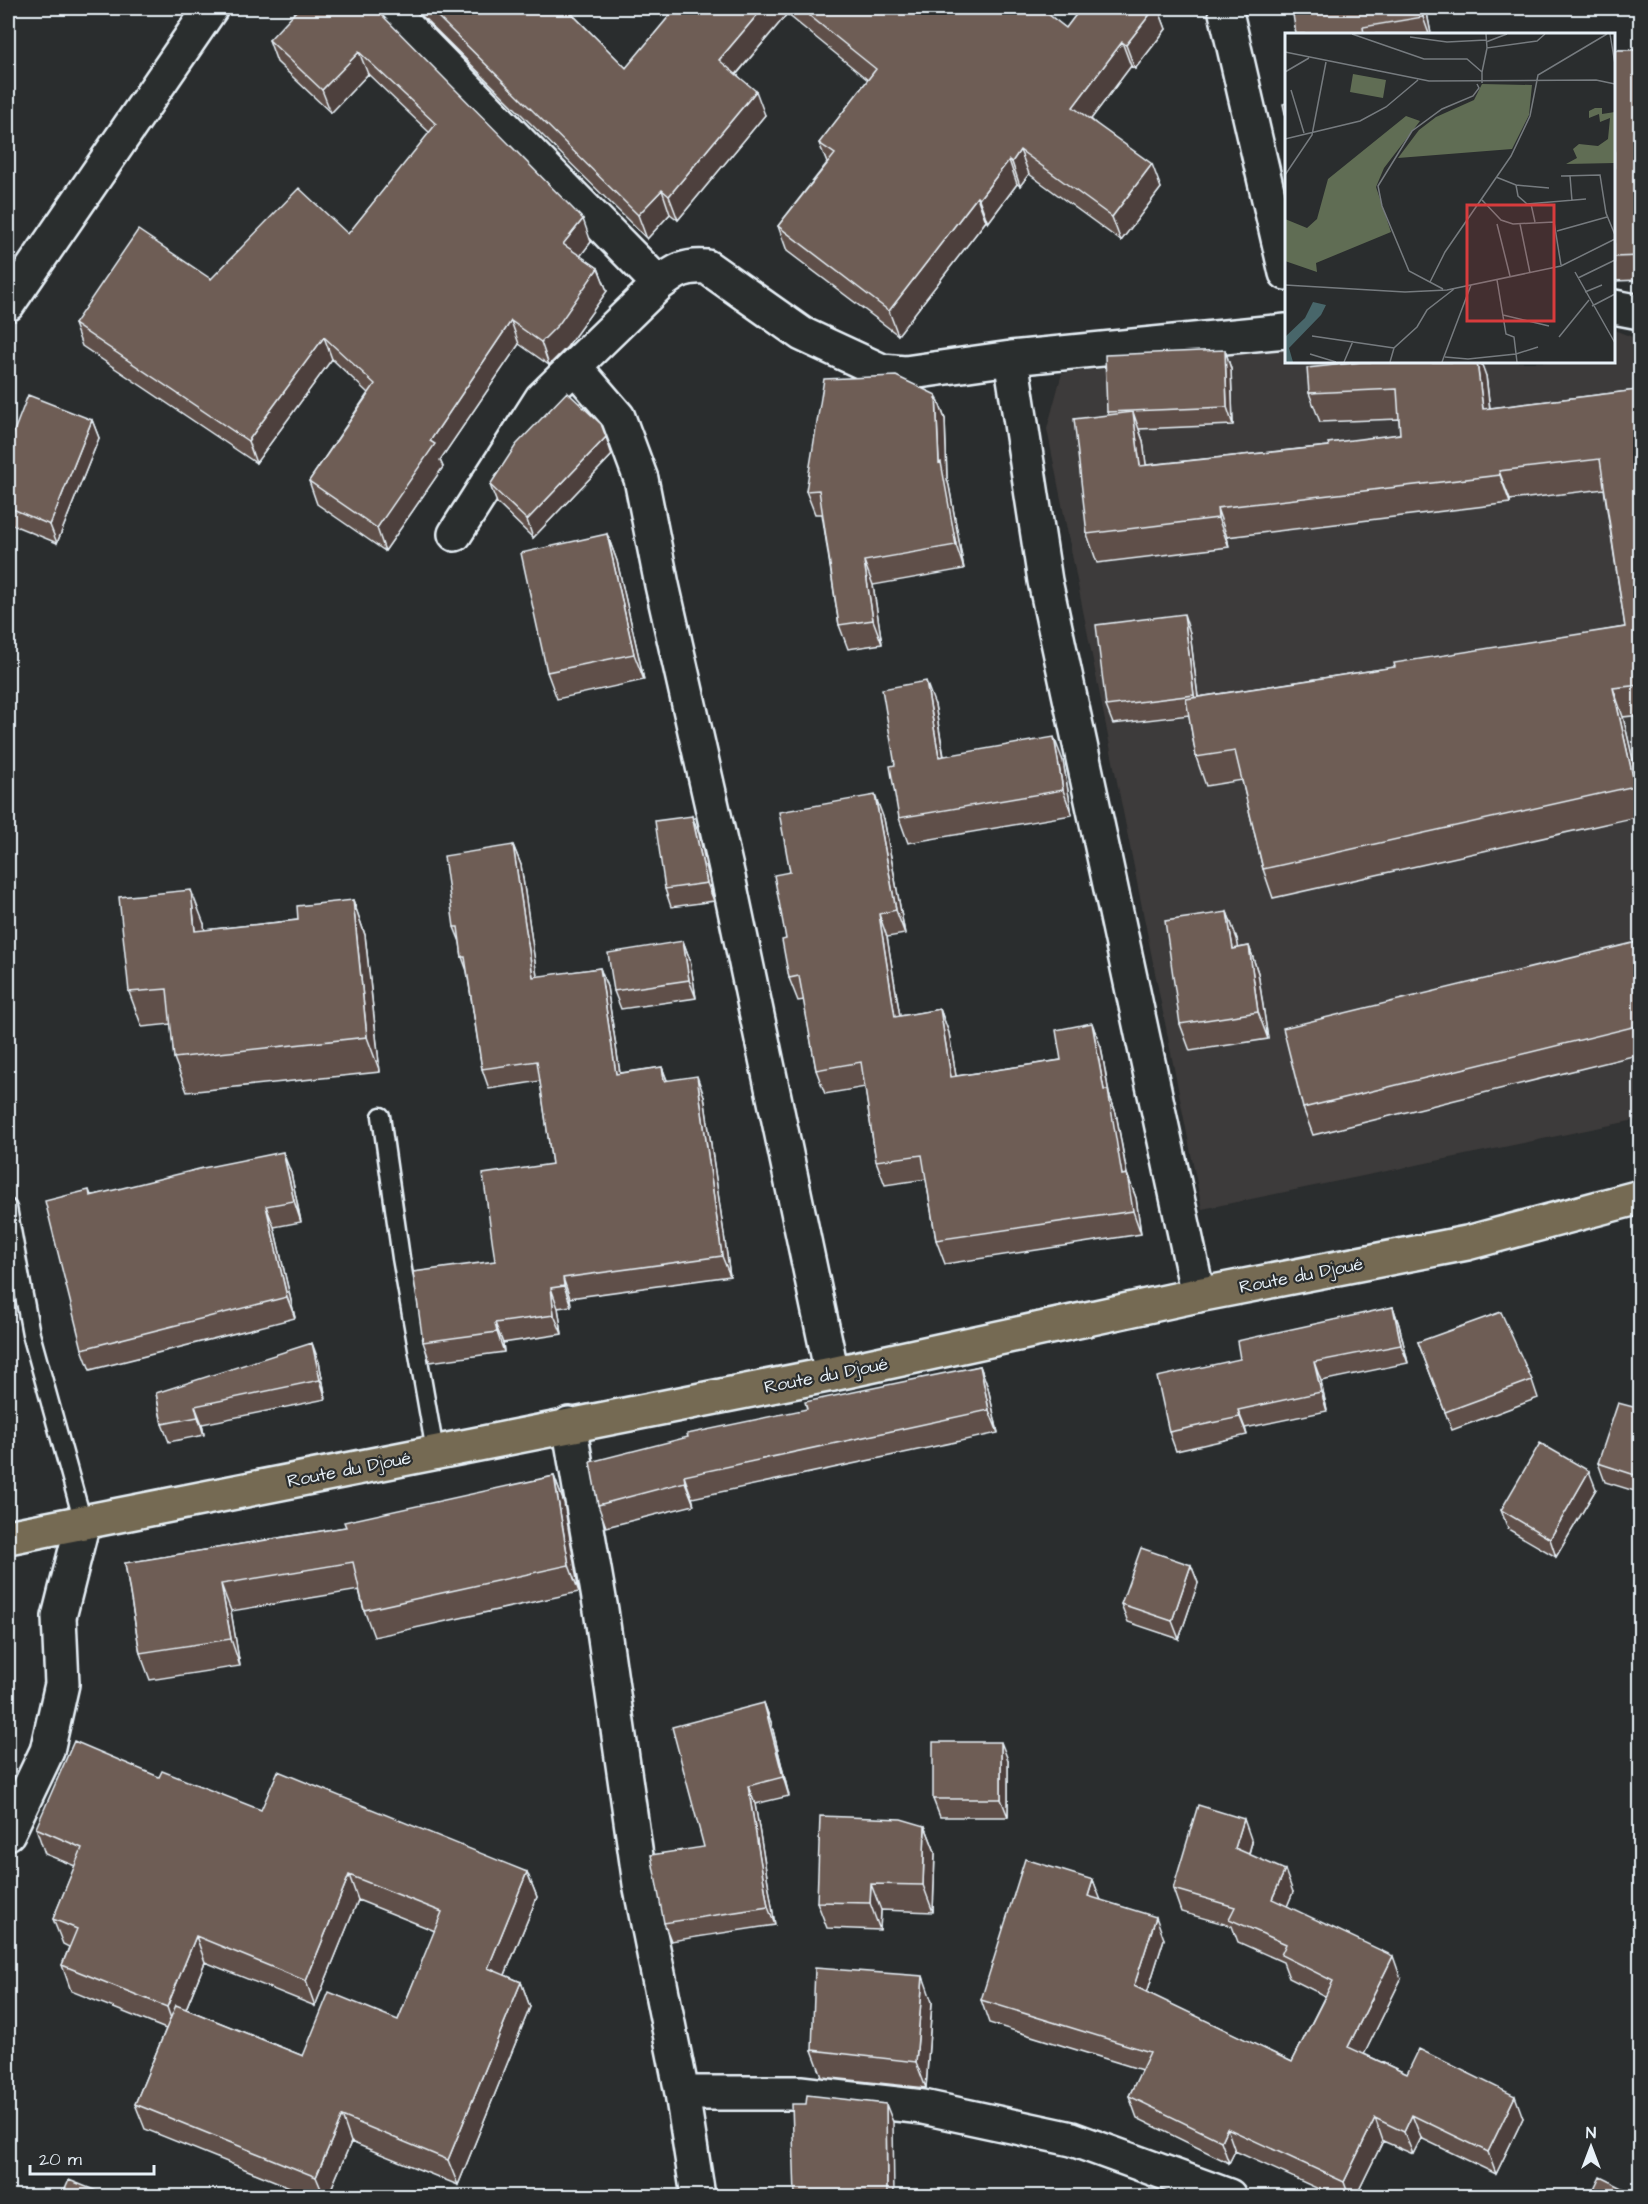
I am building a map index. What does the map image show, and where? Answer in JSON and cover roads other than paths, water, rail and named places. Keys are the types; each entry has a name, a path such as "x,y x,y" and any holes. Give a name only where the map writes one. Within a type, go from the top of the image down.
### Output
{"main road":[{"name":"Route du Djoué","path":"8,1537 569,1424 832,1374 1198,1295 1467,1243 1641,1197"}],"street":[{"path":"8,304 211,8"},
{"path":"388,8 659,284"},
{"path":"1225,8 1285,264"},
{"path":"455,534 542,398 659,284 678,269 693,266 707,267 802,334 882,371 905,374 1011,358 1285,331"},
{"path":"1615,307 1641,312"},
{"path":"1011,358 1045,581 1198,1295"},
{"path":"575,367 618,417 641,479 662,585 728,877 832,1374"},
{"path":"569,1424 601,1610 640,1884 682,2093 698,2196"},
{"path":"8,1833 47,1751 62,1684 59,1617 83,1522"},
{"path":"682,2093 800,2093 923,2107 1072,2139 1229,2196"}],"lane":[{"path":"381,1116 401,1258 435,1451"},
{"path":"8,1208 31,1334 83,1522"}]}
